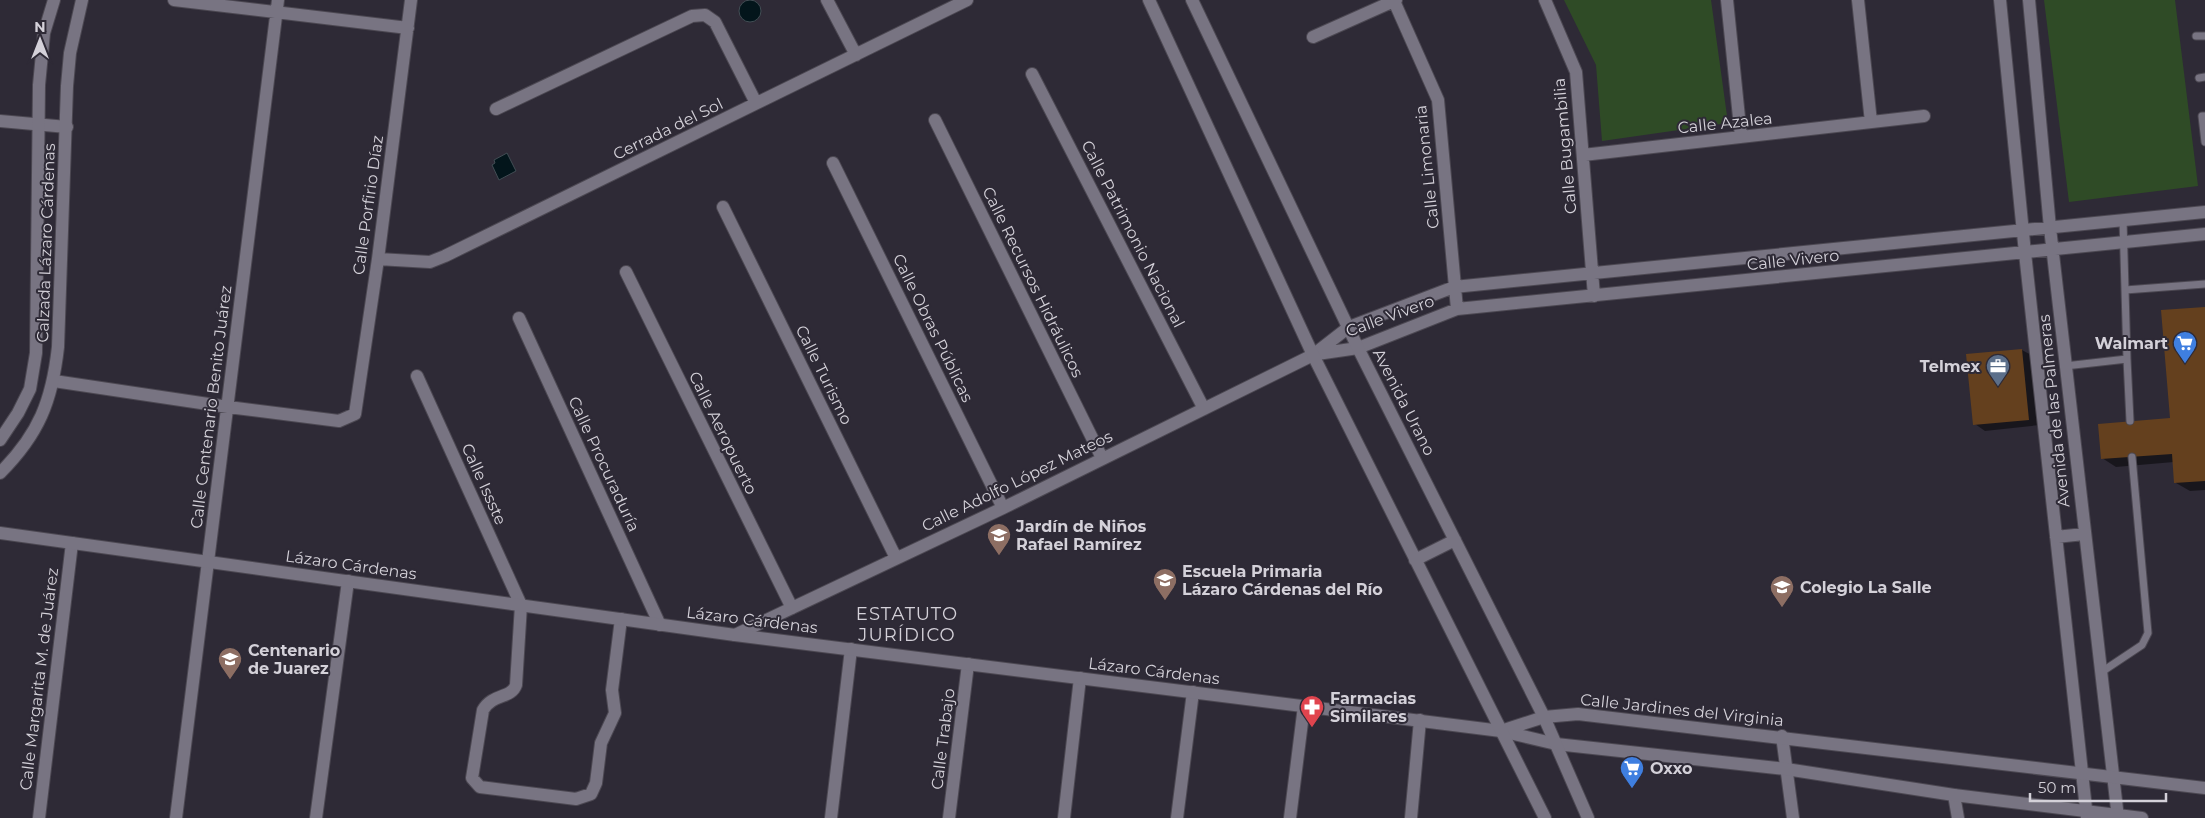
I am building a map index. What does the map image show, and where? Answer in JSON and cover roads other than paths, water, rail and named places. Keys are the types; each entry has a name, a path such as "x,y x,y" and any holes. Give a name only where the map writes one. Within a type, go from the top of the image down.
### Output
{"street":[{"name":"Calzada Lázaro Cárdenas","path":"0,440 18,414 30,389 36,353 38,125 44,32 54,0"},
{"name":"Calzada Lázaro Cárdenas","path":"0,473 16,457 35,429 48,403 54,381 58,347 70,53 82,0"},
{"path":"174,0 277,6 408,28"},
{"name":"Calle Porfirio Díaz","path":"228,407 339,421 355,414 378,259 412,0"},
{"path":"827,0 856,55"},
{"name":"Cerrada del Sol","path":"378,259 430,262 445,256 967,0"},
{"path":"1149,0 1313,355 1545,818"},
{"name":"Avenida Urano","path":"1192,0 1358,348 1544,716 1588,818"},
{"path":"1313,37 1395,0"},
{"name":"Calle Limonaria","path":"1395,0 1438,100 1457,309"},
{"name":"Calle Bugambilia","path":"1546,0 1576,72 1594,296"},
{"path":"1727,0 1741,137"},
{"path":"1858,0 1871,122"},
{"name":"Avenida de las Palmeras","path":"2000,0 2025,253 2087,815"},
{"name":"Avenida de las Palmeras","path":"2029,0 2052,250 2118,816"},
{"name":"Calle Centenario Benito Juárez","path":"176,818 277,6"},
{"path":"496,109 692,16 705,15 715,22 756,104"},
{"name":"Calle Patrimonio Nacional","path":"1032,74 1204,409"},
{"name":"Calle Azalea","path":"1583,155 1924,116"},
{"name":"Calle Recursos Hidráulicos","path":"935,120 1102,458"},
{"path":"0,121 67,127"},
{"name":"Calle Obras Públicas","path":"833,163 1003,508"},
{"name":"Calle Turismo","path":"723,207 896,558"},
{"name":"Calle Vivero","path":"1313,355 1349,328 1454,288 2205,212"},
{"name":"Calle Vivero","path":"1313,355 1358,348 1457,309 2205,234"},
{"path":"1806,253 1807,274"},
{"path":"1720,261 1723,283"},
{"name":"Calle Aeropuerto","path":"626,272 792,608"},
{"name":"Calle Procuraduría","path":"519,318 660,624"},
{"name":"Calle Adolfo López Mateos","path":"735,635 1003,508 1313,355"},
{"name":"Calle Issste","path":"417,376 521,605"},
{"path":"54,381 228,407"},
{"name":"Lázaro Cárdenas","path":"0,532 735,635 1501,731"},
{"path":"2056,537 2084,534"},
{"path":"1415,560 1455,540"},
{"name":"Calle Margarita M. de Juárez","path":"39,818 72,543"},
{"path":"316,818 348,581"},
{"path":"521,605 516,685 510,693 488,702 483,710 472,778 480,787 576,800 591,794 596,783 601,743 615,713 612,690 621,619"},
{"path":"831,818 851,650"},
{"name":"Calle Trabajo","path":"950,818 968,664"},
{"path":"1064,818 1080,678"},
{"path":"1177,818 1193,692"},
{"path":"1290,818 1304,706"},
{"name":"Calle Jardines del Virginia","path":"1501,731 1544,716 1578,714 1782,736 2205,788"},
{"path":"1412,817 1420,720"},
{"path":"1501,731 1556,744 1786,769 2087,815 2142,818"},
{"path":"1782,736 1793,818"},
{"path":"1954,795 1958,818"}],"lane":[{"path":"2196,36 2205,36"},
{"path":"2204,116 2205,142"},
{"path":"2123,220 2130,421"},
{"path":"2125,290 2205,284"},
{"path":"2065,366 2127,359"},
{"path":"2100,673 2142,645 2148,633 2132,457"}],"place":[{"name":"Walmart","path":"2185,364"},
{"name":"Telmex","path":"1998,387"},
{"name":"Jardín de Niños Rafael Ramírez","path":"999,556"},
{"name":"Escuela Primaria Lázaro Cárdenas del Río","path":"1165,601"},
{"name":"Colegio La Salle","path":"1782,608"},
{"name":"Centenario de Juarez","path":"230,680"},
{"name":"Farmacias Similares","path":"1312,728"},
{"name":"Oxxo","path":"1632,789"}],"district":[{"name":"ESTATUTO JURÍDICO","path":"907,624"}]}
